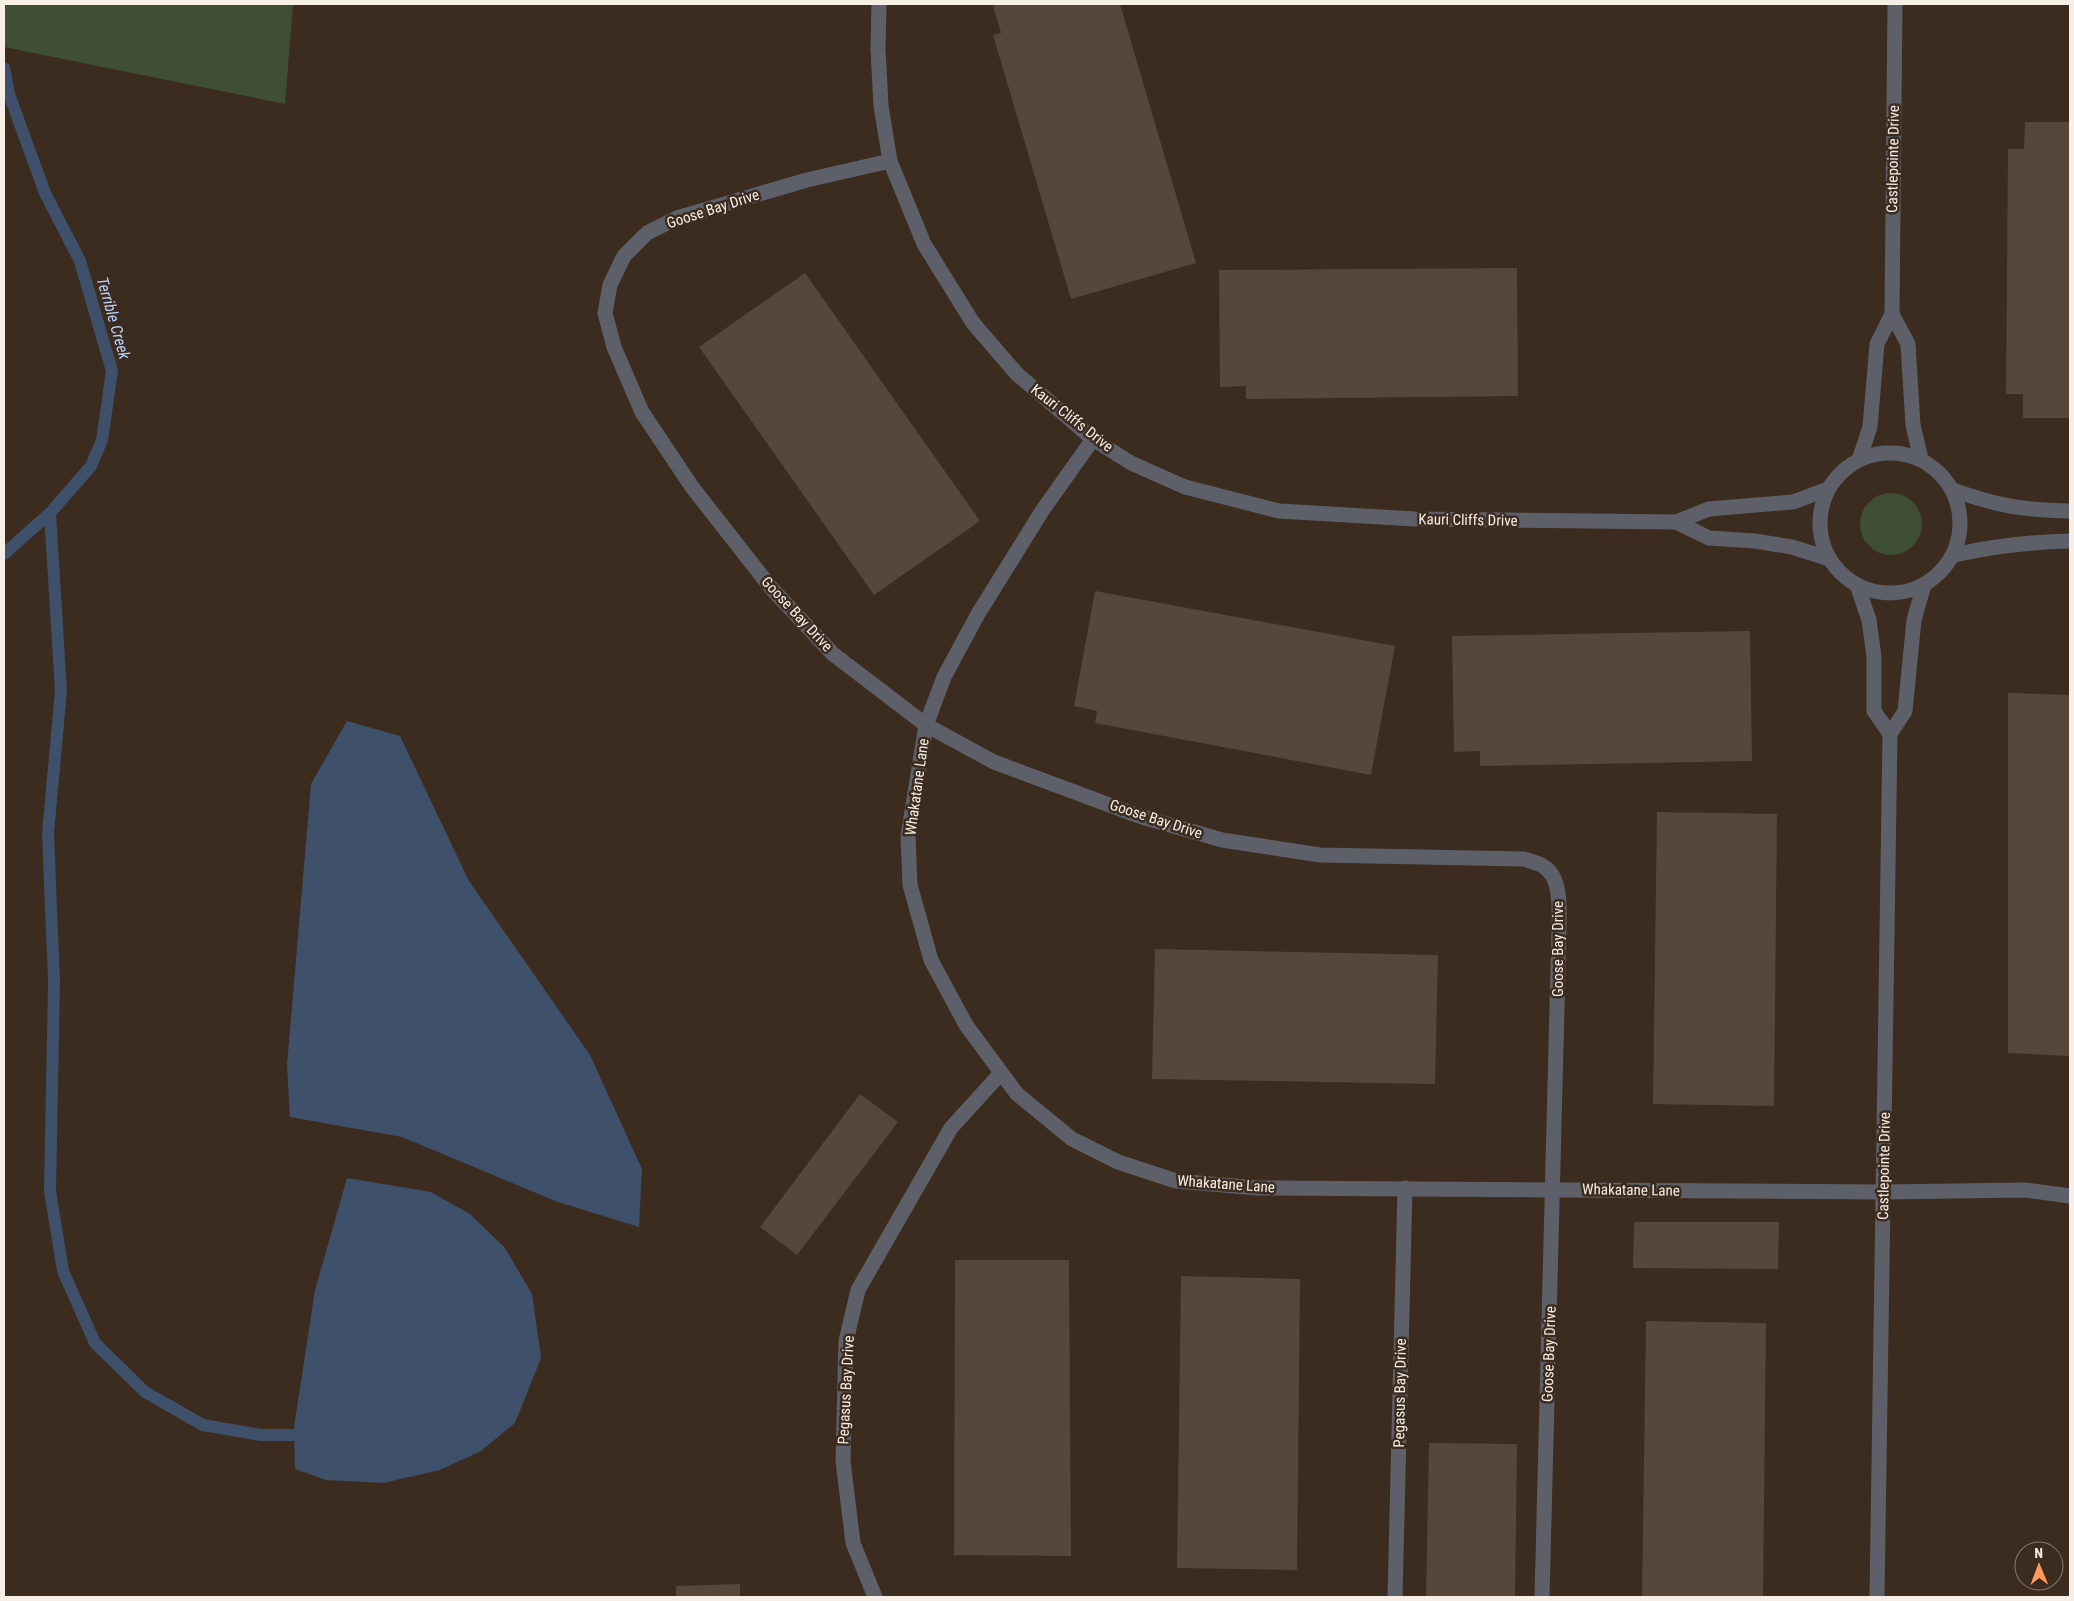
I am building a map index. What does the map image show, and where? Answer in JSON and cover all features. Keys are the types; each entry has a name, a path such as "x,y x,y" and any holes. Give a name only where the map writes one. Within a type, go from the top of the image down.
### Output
{"street":[{"name":"Kauri Cliffs Drive","path":"879,4 878,49 881,106 890,161 924,244 973,323 1017,374 1093,439 1131,463 1185,487 1279,511 1415,519 1676,522 1709,509 1793,502 1828,489"},
{"name":"Castlepointe Drive","path":"1859,460 1870,427 1877,344 1892,314 1895,4"},
{"name":"Goose Bay Drive","path":"890,161 808,180 677,218 647,233 624,256 610,285 605,313 614,347 642,412 692,487 772,589 833,654 926,725 994,762 1139,816 1222,840 1320,855 1524,860 1544,866 1553,877 1559,898 1554,1189 1542,1597"},
{"name":"Castlepointe Drive","path":"1892,314 1908,344 1913,425 1921,459"},
{"name":"Whakatane Lane","path":"1093,439 1042,511 978,614 944,678 926,725 908,836 910,885 931,960 966,1025 1017,1094 1072,1139 1118,1162 1176,1181 1258,1188 1884,1192 2025,1190 2070,1196"},
{"path":"1879,453 1901,453 1921,459 1939,471 1953,490 1958,502 1961,520 1960,538 1954,555 1944,570 1924,585 1910,591 1890,594 1870,591 1857,585 1836,570 1825,551 1820,530 1820,510 1828,489 1841,472 1859,460 1879,453"},
{"path":"1953,490 1992,504 2026,510 2070,511"},
{"name":"Kauri Cliffs Drive","path":"1676,522 1709,538 1755,540 1792,547 1830,559"},
{"path":"1954,555 1992,546 2030,542 2070,541"},
{"path":"1857,585 1869,620 1874,657 1874,711 1890,734 1904,711 1914,620 1924,585"},
{"name":"Castlepointe Drive","path":"1877,1597 1890,734"},
{"name":"Pegasus Bay Drive","path":"875,1597 853,1543 843,1461 846,1341 858,1290 951,1128 1001,1073"},
{"name":"Pegasus Bay Drive","path":"1394,1597 1405,1188"}],"green space":[{"path":"4,4 293,4 285,104 4,47"},
{"path":"1891,493 1903,495 1913,502 1920,512 1922,524 1920,536 1913,546 1903,553 1891,555 1879,553 1869,546 1862,536 1860,524 1862,512 1869,502 1879,495"}],"water":[{"path":"347,721 400,736 469,881 590,1055 642,1169 639,1227 558,1202 402,1137 290,1117 287,1065 311,784"},
{"path":"347,1178 431,1192 470,1214 505,1248 532,1294 541,1358 515,1423 481,1451 440,1470 383,1483 326,1480 295,1469 294,1427 315,1290"}],"building":[{"path":"1000,4 1120,4 1196,263 1071,299 993,35 1001,33 993,6"},
{"path":"2025,122 2070,122 2070,418 2023,418 2023,394 2006,394 2008,149 2024,149"},
{"path":"1517,268 1518,396 1246,399 1246,386 1220,387 1219,270"},
{"path":"805,273 980,521 874,595 699,347"},
{"path":"1095,591 1395,646 1371,775 1095,723 1097,711 1074,706"},
{"path":"1750,631 1752,761 1480,766 1480,751 1454,752 1452,636"},
{"path":"2008,693 2070,695 2070,1056 2008,1053"},
{"path":"1657,812 1777,814 1774,1106 1653,1104"},
{"path":"1155,949 1438,955 1435,1084 1152,1079"},
{"path":"860,1094 898,1122 797,1255 760,1227"},
{"path":"1634,1222 1779,1222 1778,1269 1633,1268"},
{"path":"955,1260 1069,1260 1071,1556 954,1555"},
{"path":"1181,1276 1300,1279 1297,1570 1177,1568"},
{"path":"1646,1321 1766,1323 1763,1597 1642,1597"},
{"path":"1429,1443 1517,1444 1515,1597 1426,1597"},
{"path":"740,1584 740,1597 676,1597 676,1586"}],"waterway":[{"name":"Terrible Creek","path":"4,68 9,94 45,193 80,261 112,371 102,440 91,466 50,513 4,554"},
{"path":"50,513 61,691 48,833 54,982 50,1191 63,1271 95,1343 145,1392 203,1425 261,1435 295,1435"}]}
